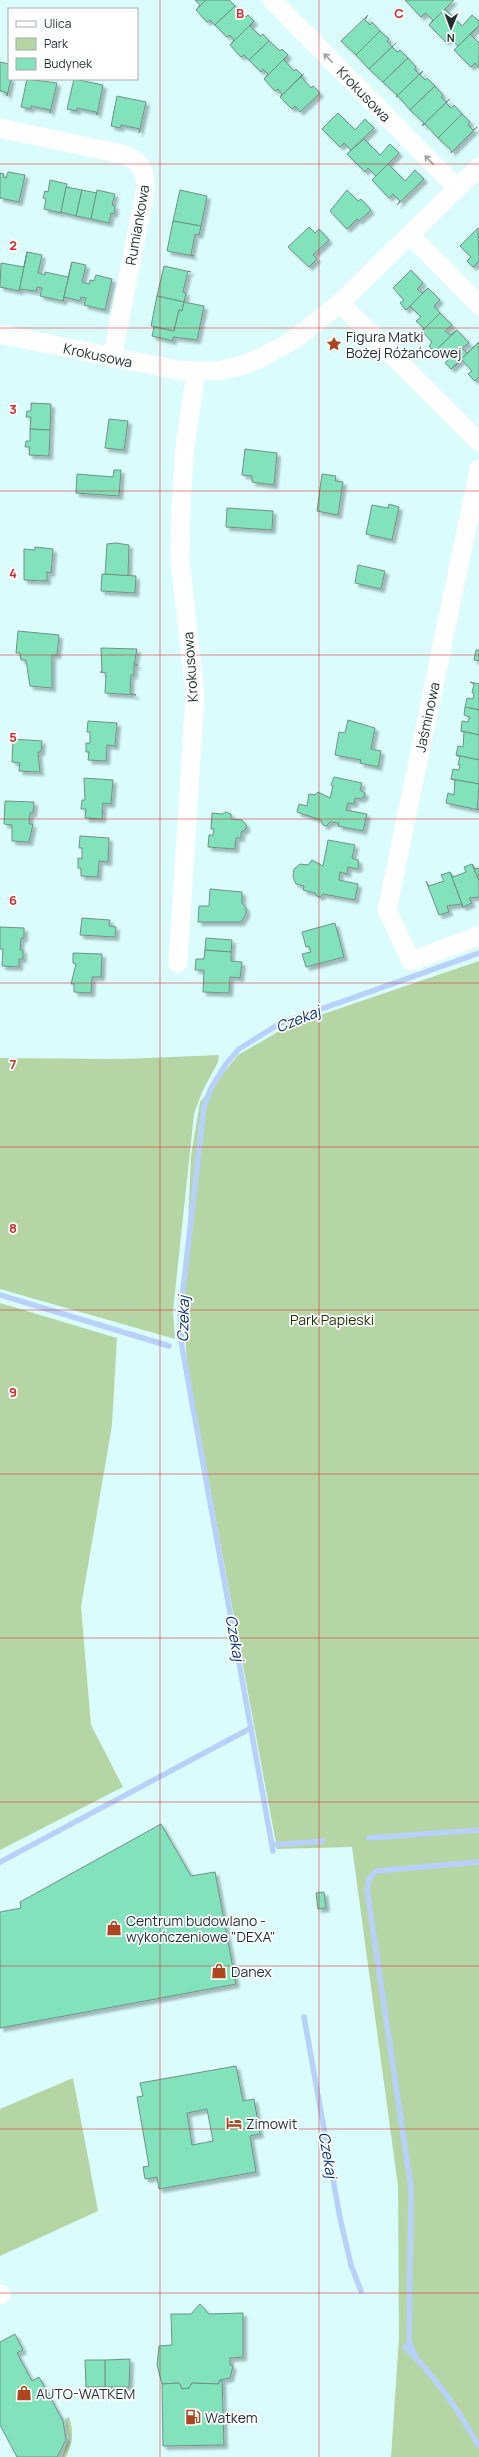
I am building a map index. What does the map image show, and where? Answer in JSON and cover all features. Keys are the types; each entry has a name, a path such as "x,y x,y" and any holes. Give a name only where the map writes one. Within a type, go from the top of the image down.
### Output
{"street":[{"name":"Krokusowa","path":"0,334 112,358 196,372 240,366 260,358 295,339 340,303 410,234 471,180 272,0"},
{"name":"Rumiankowa","path":"0,128 126,155 134,159 144,172 146,181 145,192 112,358"},
{"path":"410,234 479,305"},
{"path":"340,303 479,442"},
{"name":"Krokusowa","path":"178,963 194,695 180,560 181,506 185,446 196,372"},
{"name":"Jaśminowa","path":"479,469 387,910 411,961 479,936"}],"green space":[{"name":"Park Papieski","path":"479,961 479,2457 391,2457 399,2338 398,2186 352,1847 277,1849 187,1364 184,1318 191,1156 200,1102 238,1055 288,1026"},
{"path":"219,1055 218,1062 202,1092 194,1114 173,1311 175,1339 0,1289 0,1058 123,1059"},
{"path":"0,1303 117,1338 112,1425 81,1607 91,1725 123,1787 0,1850"},
{"path":"73,2078 98,2211 0,2256 0,2109"},
{"path":"69,2417 72,2427 71,2442 66,2457 62,2457 69,2438 65,2419"}],"building":[{"path":"195,0 206,0 196,10 200,5"},
{"path":"206,0 229,0 235,6 215,25 210,20 207,22 196,10"},
{"path":"405,0 454,0 429,25 433,20 425,13 421,17"},
{"path":"235,6 246,17 248,15 254,21 230,45 234,40 230,35 227,37 215,25"},
{"path":"445,9 462,26 472,15 479,21 479,26 454,50 458,46 450,38 446,42 429,25"},
{"path":"368,15 365,20 370,25 372,22 380,31 356,55 341,41"},
{"path":"254,21 250,26 260,36 263,34 269,41 249,60 244,55 241,57 230,45"},
{"path":"380,31 389,39 387,41 392,47 369,69 356,55"},
{"path":"470,34 479,43 479,68 475,63 471,67 454,50"},
{"path":"269,41 280,51 282,49 288,55 264,79 268,74 263,69 261,72 249,60"},
{"path":"396,43 392,47 397,52 400,50 408,58 383,82 369,69"},
{"path":"288,55 284,60 294,71 296,69 302,75 280,97 282,94 278,89 275,91 264,79"},
{"path":"408,58 416,67 414,69 419,74 423,71 396,97 397,95 383,82"},
{"path":"0,62 8,64 8,80 11,80 7,96 7,93 0,91"},
{"path":"423,71 420,75 425,80 427,78 435,86 410,110 398,96 396,97"},
{"path":"304,74 301,77 311,88 313,86 320,93 300,112 295,106 292,109 280,97"},
{"path":"27,80 57,83 50,113 50,110 31,106 31,109 21,107"},
{"path":"74,80 103,85 97,115 96,112 77,108 77,111 67,109"},
{"path":"435,86 443,95 441,97 446,102 450,99 422,126 424,123 410,110"},
{"path":"117,96 146,102 140,129 121,125 120,128 111,126"},
{"path":"450,99 446,103 451,108 454,105 462,114 438,138 425,124 422,126"},
{"path":"338,113 355,130 365,119 374,128 347,154 351,150 344,143 340,147 322,129"},
{"path":"462,114 470,122 468,125 473,130 477,127 451,153 452,151 438,138"},
{"path":"364,139 380,155 390,144 399,153 376,176 368,168 365,172 347,154"},
{"path":"388,164 405,181 415,170 424,179 397,205 400,201 393,194 389,198 372,180"},
{"path":"8,172 25,175 19,202 0,198 0,173 4,174 3,177 6,178"},
{"path":"50,180 67,184 61,213 44,209 46,199 43,198 45,191 48,192"},
{"path":"66,187 82,190 76,216 61,212"},
{"path":"82,190 97,193 91,219 76,216"},
{"path":"97,190 115,194 112,205 115,206 114,214 111,213 109,223 91,219"},
{"path":"180,190 207,196 201,226 173,221"},
{"path":"347,190 358,201 361,199 371,210 359,221 357,219 347,229 330,211"},
{"path":"173,221 201,226 199,235 195,234 191,255 194,256 167,251"},
{"path":"309,227 315,233 319,229 329,240 313,255 317,259 309,267 288,247"},
{"path":"478,228 479,261 473,267 467,261 471,257 460,246"},
{"path":"27,252 42,255 38,273 45,275 45,272 68,277 72,262 63,301 40,296 42,288 37,287 36,291 20,289 19,291"},
{"path":"72,262 86,265 82,282 89,284 90,280 94,281 96,275 112,279 105,310 84,305 86,298 81,297 80,301 64,297 63,301"},
{"path":"1,263 24,267 19,291 0,287"},
{"path":"164,266 188,271 183,292 186,293 184,302 157,296"},
{"path":"411,270 423,283 417,289 422,293 428,288 406,310 400,303 404,300 393,288"},
{"path":"428,288 440,300 434,306 440,313 422,331 424,328 416,321 421,317 410,306"},
{"path":"157,296 184,302 182,311 179,310 174,331 151,326"},
{"path":"184,302 204,306 197,340 173,337 173,341 152,336 154,327 174,331 179,310 182,311"},
{"path":"440,313 452,325 445,331 450,335 457,330 434,352 429,346 432,342 422,331"},
{"path":"457,330 469,343 462,348 467,353 479,342 451,369 445,363 449,359 439,349 434,352"},
{"path":"479,342 479,377 475,381 468,374 472,371 462,360 451,369"},
{"path":"31,403 51,404 50,430 30,429 31,417 26,417 27,411 31,411"},
{"path":"109,419 128,421 124,450 105,448"},
{"path":"30,429 50,430 49,456 29,455 30,447 25,447 26,441 30,441"},
{"path":"245,449 277,453 274,485 252,482 252,476 242,475"},
{"path":"114,470 121,470 119,496 76,493 77,474 113,477"},
{"path":"322,474 336,476 335,481 343,482 338,515 317,511"},
{"path":"389,504 399,507 392,540 366,534 372,505 388,508"},
{"path":"227,508 273,511 272,530 226,527"},
{"path":"116,543 129,545 128,576 105,574 107,544"},
{"path":"35,547 53,549 51,573 47,572 47,581 24,580 24,549 35,550"},
{"path":"358,565 385,571 381,589 355,583"},
{"path":"102,574 136,576 135,593 101,591"},
{"path":"18,631 59,635 57,655 52,655 52,688 30,686 26,660 21,660 20,653 16,653"},
{"path":"101,648 137,649 134,665 138,665 134,666 134,675 131,675 130,693 136,695 105,693 106,673 100,672 102,672"},
{"path":"476,650 479,650 479,661 474,660"},
{"path":"470,682 479,684 479,710 465,707 467,698 473,699 474,693 472,693 474,684"},
{"path":"465,707 479,710 479,735 461,731 462,721 468,722 470,717 464,715"},
{"path":"348,720 375,728 371,749 381,751 378,767 360,763 361,760 335,755 339,732 345,733"},
{"path":"88,721 117,723 115,746 107,745 106,761 88,760 89,752 86,752 86,743 90,743 90,732 87,732"},
{"path":"461,731 479,735 479,760 456,755 458,746 463,747 464,732"},
{"path":"13,739 42,741 41,752 38,752 40,772 19,771 20,763 12,762"},
{"path":"456,755 479,760 479,784 451,779 453,769 459,770 460,765 458,765 460,757"},
{"path":"334,777 362,783 360,790 365,793 364,797 361,799 355,798 354,804 348,803 346,810 367,814 363,831 338,826 339,823 330,822 326,826 323,825 321,820 297,812 299,804 307,806 309,794 315,795 318,792 330,798 333,786 331,785"},
{"path":"84,778 113,780 111,804 103,803 102,819 85,818 86,809 81,809 82,800 85,800"},
{"path":"451,779 479,784 477,809 479,810 446,803 448,793 454,795 455,780"},
{"path":"5,801 34,802 33,813 30,813 29,824 33,824 29,842 12,841 12,825 4,824"},
{"path":"226,812 231,814 231,819 242,820 246,825 246,829 241,832 241,838 236,838 235,849 208,847 209,835 213,835 214,829 211,829 212,813 222,814"},
{"path":"80,836 109,838 108,862 99,861 98,877 81,876 81,868 78,868 78,858 82,859 82,848 79,848"},
{"path":"328,840 355,845 352,858 358,860 359,867 356,869 348,867 347,874 340,872 339,880 358,884 355,900 323,894 320,897 315,893 303,890 304,886 296,884 293,877 294,869 300,864 308,865 312,860 323,866"},
{"path":"472,864 475,869 479,868 479,881"},
{"path":"472,864 479,881 479,897 469,898 472,903 463,907 450,872 453,877 466,872 464,867"},
{"path":"450,872 463,907 461,904 447,906 449,912 439,915 426,881 429,886 444,881 441,875"},
{"path":"210,889 242,892 242,903 246,908 246,914 241,922 198,922 199,906 209,906"},
{"path":"82,918 110,920 109,926 116,927 115,937 80,935"},
{"path":"335,923 344,957 306,967 302,954 311,952 309,946 306,947 302,932"},
{"path":"0,927 24,928 24,938 21,938 20,950 23,950 23,959 19,959 19,967 2,966 3,949 0,949"},
{"path":"206,938 232,940 231,952 205,950"},
{"path":"205,950 231,952 231,961 242,962 240,978 230,977 229,993 203,992 204,970 195,970 196,959 204,959"},
{"path":"73,953 102,954 101,977 92,977 91,993 74,992 74,984 71,984 76,964 73,963"},
{"name":"Centrum budowlano - wykończeniowe \"DEXA\"","path":"161,1824 191,1876 215,1872 236,1984 0,2028 0,1912 21,1908 20,1902"},
{"path":"324,1892 326,1908 318,1909 316,1893"},
{"name":"Zimowit","path":"236,2066 243,2101 254,2099 260,2134 250,2136 256,2172 159,2189 157,2177 145,2179 143,2167 149,2166 137,2097 143,2096 140,2083","holes":["207,2109 213,2141 192,2145 187,2113"]},
{"path":"200,2304 209,2314 243,2313 243,2357 230,2358 230,2365 233,2366 230,2378 220,2380 218,2384 192,2383 189,2388 182,2389 179,2383 162,2384 157,2365 159,2346 172,2345 171,2314 191,2314"},
{"name":"AUTO-WATKEM","path":"15,2334 23,2350 17,2353 32,2381 39,2377 63,2421 66,2440 57,2457 17,2457 0,2425 0,2342"},
{"path":"130,2359 129,2387 105,2387 105,2360"},
{"path":"85,2360 105,2360 105,2387 86,2387"},
{"name":"Watkem","path":"222,2379 224,2445 163,2446 162,2384 179,2383 182,2389 189,2388 192,2383 218,2384"}],"waterway":[{"name":"Czekaj","path":"273,1851 182,1347 180,1316 204,1107 211,1088 226,1064 239,1049 279,1024 479,953"},
{"path":"0,1295 169,1346"},
{"path":"0,1862 251,1728"},
{"path":"369,1838 479,1830"},
{"path":"272,1845 323,1841"},
{"path":"416,2357 409,2342 411,2188 367,1890 369,1879 376,1871 479,1862"},
{"name":"Czekaj","path":"304,2017 340,2218 351,2265 361,2291"},
{"name":"Czekaj","path":"405,2347 427,2370 446,2394 478,2445"}],"place":[{"name":"Figura Matki Bożej Różańcowej","path":"334,344"},
{"name":"Centrum budowlano - wykończeniowe \"DEXA\"","path":"114,1928"},
{"name":"Danex","path":"219,1971"},
{"name":"Zimowit","path":"234,2123"},
{"name":"AUTO-WATKEM","path":"24,2393"},
{"name":"Watkem","path":"193,2417"}]}
